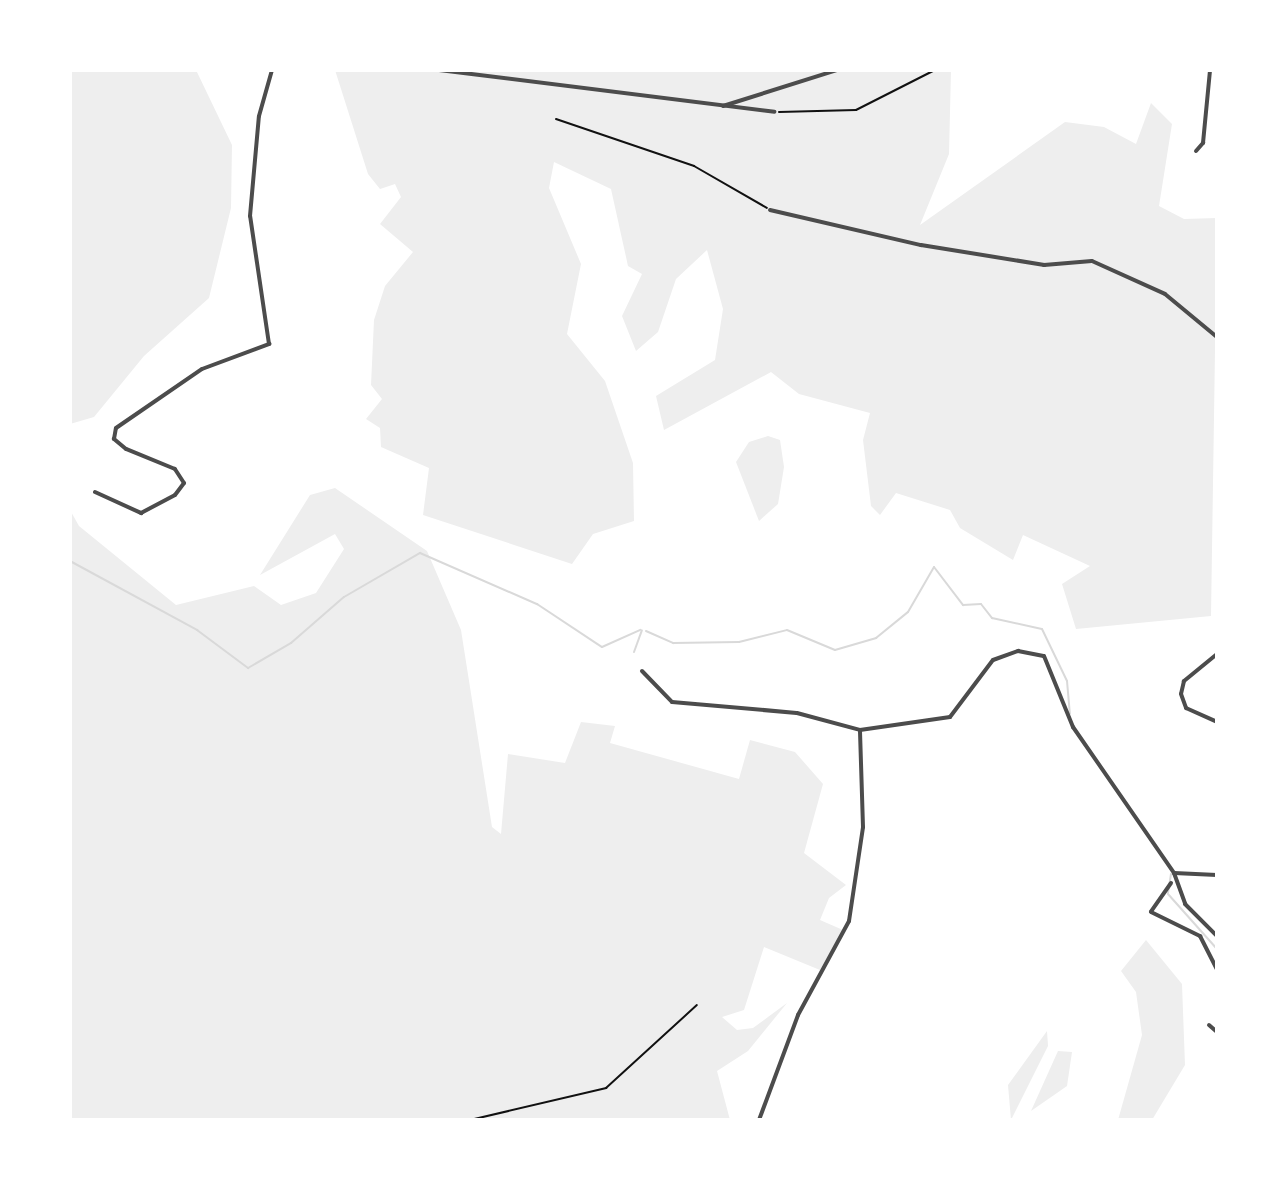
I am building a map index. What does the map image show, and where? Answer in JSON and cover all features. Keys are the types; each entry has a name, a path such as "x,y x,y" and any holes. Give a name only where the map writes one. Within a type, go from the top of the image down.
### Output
{"street":[{"path":"95,492 141,513 175,495 184,483 175,469 126,449 114,439 116,428 202,369 269,344 250,216 259,116 272,70"},
{"path":"439,70 774,112"},
{"path":"723,106 837,70"},
{"path":"1196,151 1203,143 1210,70"},
{"path":"770,210 921,245 1044,265 1092,261 1165,294 1217,337"},
{"path":"642,671 672,702 797,713 860,730 950,717 993,660 1018,651 1044,656 1073,727 1174,873 1176,891 1217,936"},
{"path":"1217,654 1184,681 1186,708 1217,722"},
{"path":"759,1120 798,1015 849,921 863,827 860,730"},
{"path":"1174,873 1217,875"},
{"path":"1171,883 1151,912 1200,936 1217,969"},
{"path":"1209,1025 1217,1032"}],"path":[{"path":"774,112 856,110 935,70"},
{"path":"556,119 694,166 770,210"},
{"path":"470,1120 606,1088 697,1005"}],"shaded area":[{"path":"70,70 196,70 232,145 231,208 209,298 144,356 94,417 70,424"},
{"path":"335,70 951,70 949,154 920,225 1065,122 1104,127 1136,144 1151,103 1172,124 1159,206 1184,219 1217,218 1211,616 1076,629 1062,584 1090,566 1023,535 1013,560 960,528 950,510 896,493 880,515 871,506 863,440 870,413 799,394 771,372 664,430 656,396 715,360 723,309 707,250 676,279 658,332 636,351 622,316 642,274 628,266 611,189 554,162 549,188 581,264 567,334 605,381 633,463 634,521 593,534 572,564 423,515 429,468 381,447 380,428 366,419 382,399 371,385 374,320 385,286 413,252 380,224 401,197 395,184 380,189 368,174"},
{"path":"768,436 780,440 784,467 778,504 759,521 736,462 749,442"},
{"path":"335,488 427,551 461,630 492,827 501,834 508,754 565,763 581,722 615,726 610,743 739,779 750,740 795,752 823,784 804,853 846,885 829,898 820,920 843,930 820,970 764,947 744,1010 722,1017 737,1030 753,1028 787,1003 748,1051 717,1071 730,1120 70,1120 70,510 79,526 176,605 254,586 281,605 316,593 344,549 335,534 260,575 310,495"},
{"path":"1146,940 1182,984 1185,1065 1152,1120 1118,1120 1142,1035 1136,992 1121,971"},
{"path":"1047,1031 1048,1046 1011,1120 1008,1085"},
{"path":"1058,1051 1072,1052 1067,1086 1031,1111"}],"waterway":[{"path":"70,561 197,630 248,668 291,643 344,597 420,553 537,604 602,647 640,630"},
{"path":"646,631 673,643 739,642 787,630 835,650 876,638 908,612 934,567 963,605 981,604 992,618 1042,629 1067,681 1070,714"},
{"path":"634,652 642,630"},
{"path":"1171,874 1168,894 1217,949"}]}
